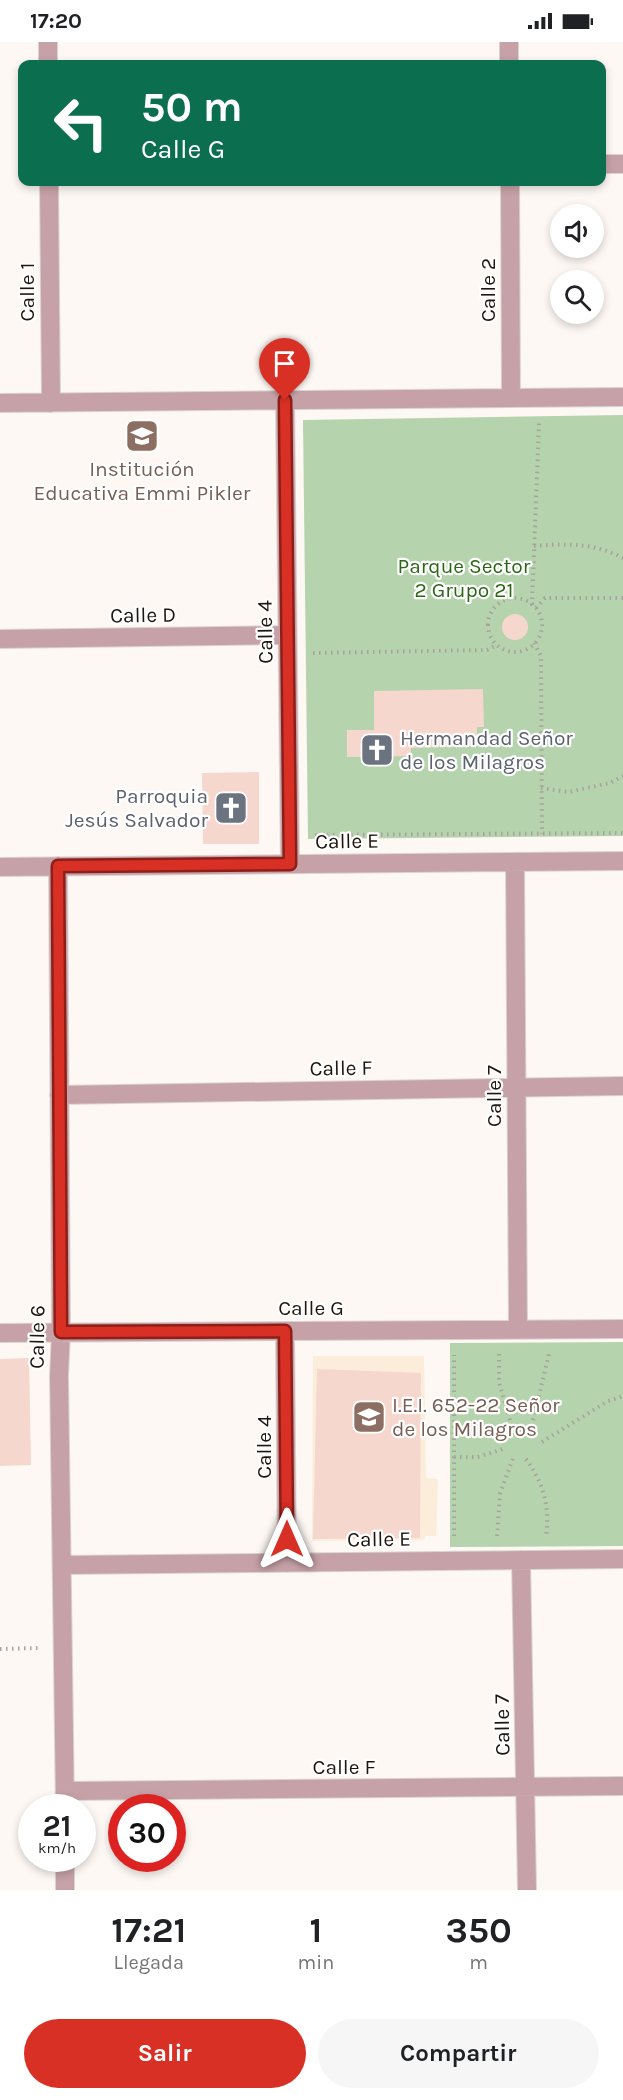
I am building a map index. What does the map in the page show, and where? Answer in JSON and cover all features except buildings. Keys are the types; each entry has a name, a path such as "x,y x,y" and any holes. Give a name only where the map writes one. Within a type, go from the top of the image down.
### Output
{"street":[{"path":"48,42 48,60"},
{"path":"509,42 509,60"},
{"path":"606,164 623,164"},
{"name":"Calle 1","path":"49,186 51,403"},
{"name":"Calle 2","path":"510,186 511,398"},
{"path":"0,403 623,397"},
{"name":"Calle 4","path":"285,400 290,864"},
{"name":"Calle D","path":"0,639 287,635"},
{"name":"Calle E","path":"0,867 623,861"},
{"name":"Calle 7","path":"515,862 518,1329"},
{"name":"Calle 6","path":"58,866 61,1332 59,1376 65,1794"},
{"name":"Calle F","path":"59,1095 623,1086"},
{"name":"Calle G","path":"0,1334 623,1329"},
{"name":"Calle 4","path":"285,1331 287,1563"},
{"name":"Calle E","path":"63,1565 623,1558"},
{"name":"Calle 7","path":"521,1560 527,1890"},
{"name":"Calle F","path":"96,1798 623,1786"},
{"path":"65,1872 65,1890"}],"path":[{"path":"534,607 539,421 549,420"},
{"path":"534,546 564,543 607,549 623,558"},
{"path":"534,607 545,598 623,598"},
{"path":"521,599 534,607 542,624 541,633 534,644 522,651 513,652 497,645 492,639 489,621 497,606 504,601 521,599"},
{"path":"534,644 541,656 542,862"},
{"path":"309,653 487,650 497,645"},
{"path":"542,788 568,792 610,783 623,776"},
{"path":"311,835 623,833"},
{"path":"453,1560 455,1330"},
{"path":"533,1420 548,1365 548,1345"},
{"path":"500,1346 499,1382 510,1420"},
{"path":"542,1442 608,1401 623,1396"},
{"path":"454,1457 478,1457 503,1449"},
{"path":"497,1542 500,1494 513,1458"},
{"path":"526,1459 539,1478 544,1495 548,1528 546,1542"},
{"path":"0,1649 63,1647"}],"shaded area":[{"name":"I.E.I. 652-22 Señor de los Milagros","path":"313,1356 424,1356 426,1478 438,1479 436,1536 425,1536 424,1540 312,1541"}],"green space":[{"name":"Parque Sector 2 Grupo 21","path":"623,415 623,836 308,839 303,420"},
{"path":"623,1342 623,1546 450,1547 450,1343"}],"place":[{"name":"Institución Educativa Emmi Pikler","path":"142,436"},
{"name":"Hermandad Señor de los Milagros","path":"377,750"},
{"name":"Parroquia Jesús Salvador","path":"231,808"},
{"name":"I.E.I. 652-22 Señor de los Milagros","path":"369,1417"}],"route":[{"path":"285,400 290,864 58,866 61,1332 285,1331 287,1539"}]}
